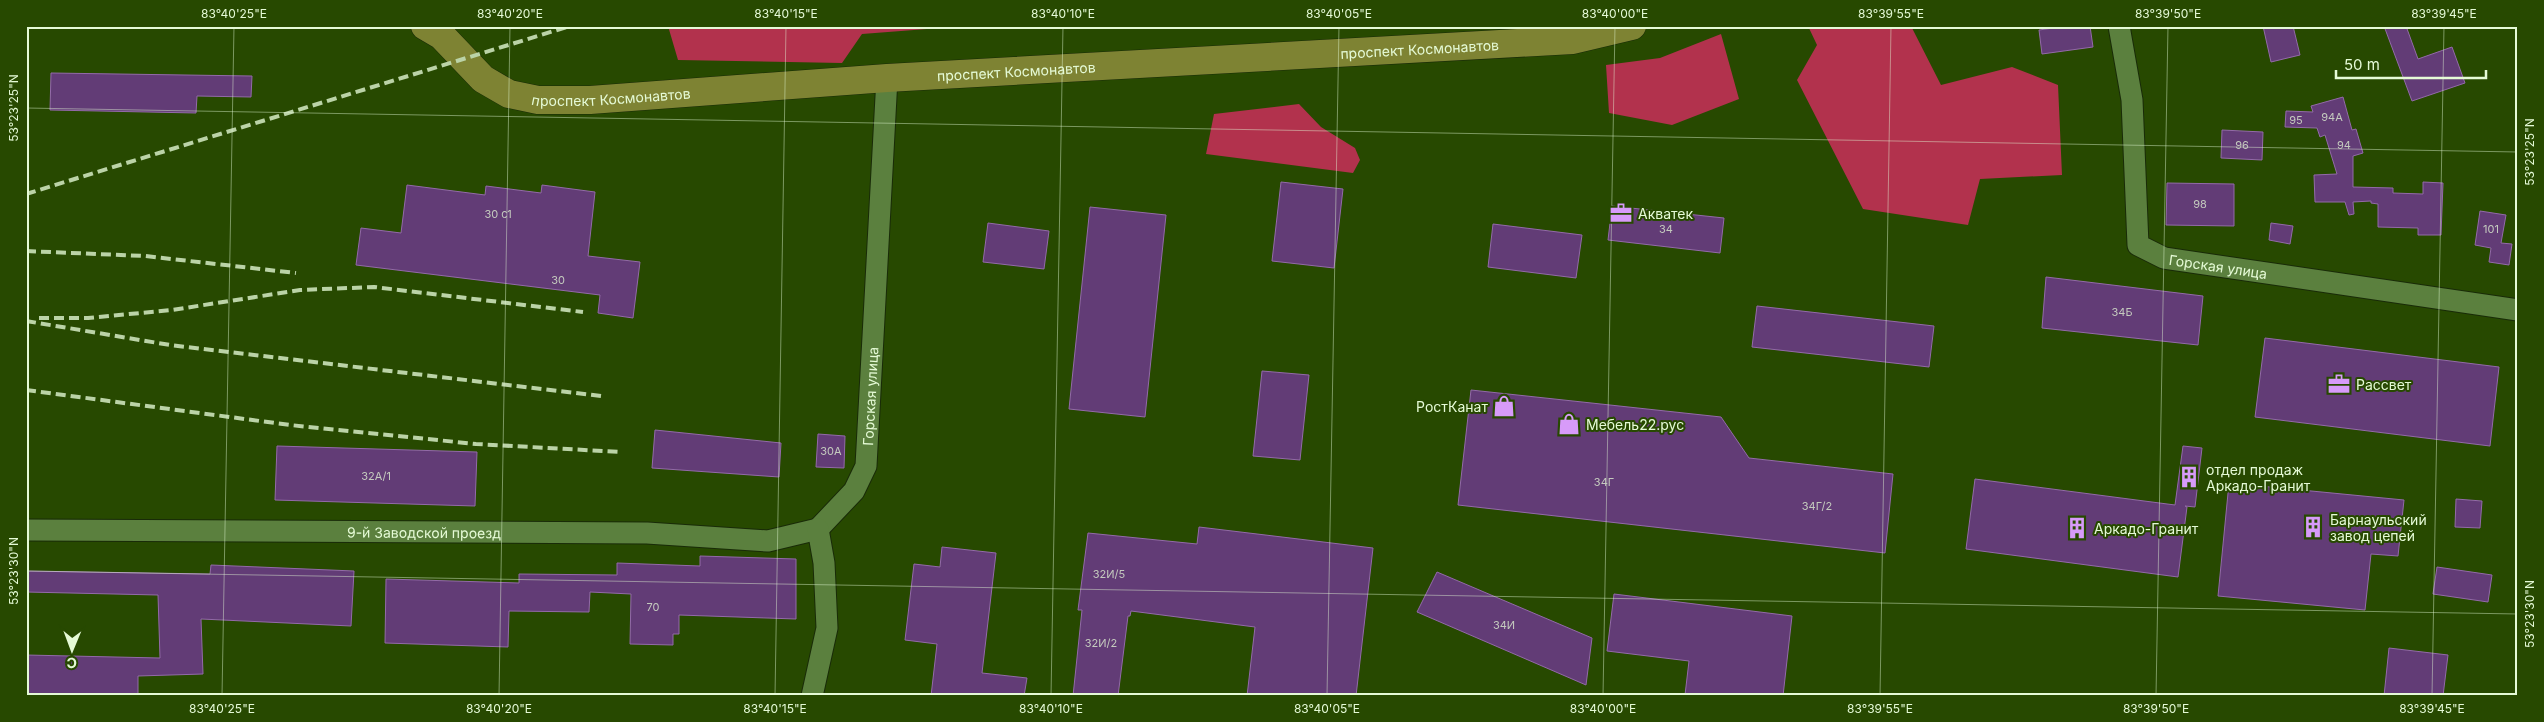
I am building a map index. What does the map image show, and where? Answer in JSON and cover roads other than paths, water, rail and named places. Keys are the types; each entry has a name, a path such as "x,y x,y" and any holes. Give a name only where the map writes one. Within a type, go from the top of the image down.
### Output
{"main road":[{"name":"проспект Космонавтов","path":"425,26 442,36 483,79 509,94 538,100 590,100 887,78 1573,40 1632,26"}],"street":[{"name":"Горская улица","path":"2119,26 2132,100 2138,245 2152,254 2164,258 2518,310"},
{"name":"Горская улица","path":"818,529 854,491 866,466 887,78"},
{"name":"9-й Заводской проезд","path":"26,530 647,533 768,541 818,529"},
{"path":"812,696 827,628 824,563 818,529"}],"railway":[{"path":"26,194 570,26"},
{"path":"26,251 145,256 296,273"},
{"path":"39,318 88,318 172,310 300,290 374,287 583,312"},
{"path":"26,321 170,345 601,396"},
{"path":"26,390 290,425 476,444 621,452"}],"place":[{"name":"Акватек","path":"1621,213"},
{"name":"Рассвет","path":"2339,384"},
{"name":"РостКанат","path":"1504,406"},
{"name":"Мебель22.рус","path":"1569,424"},
{"name":"отдел продаж Аркадо-Гранит","path":"2189,477"},
{"name":"Барнаульский завод цепей","path":"2313,527"},
{"name":"Аркадо-Гранит","path":"2077,528"}]}
